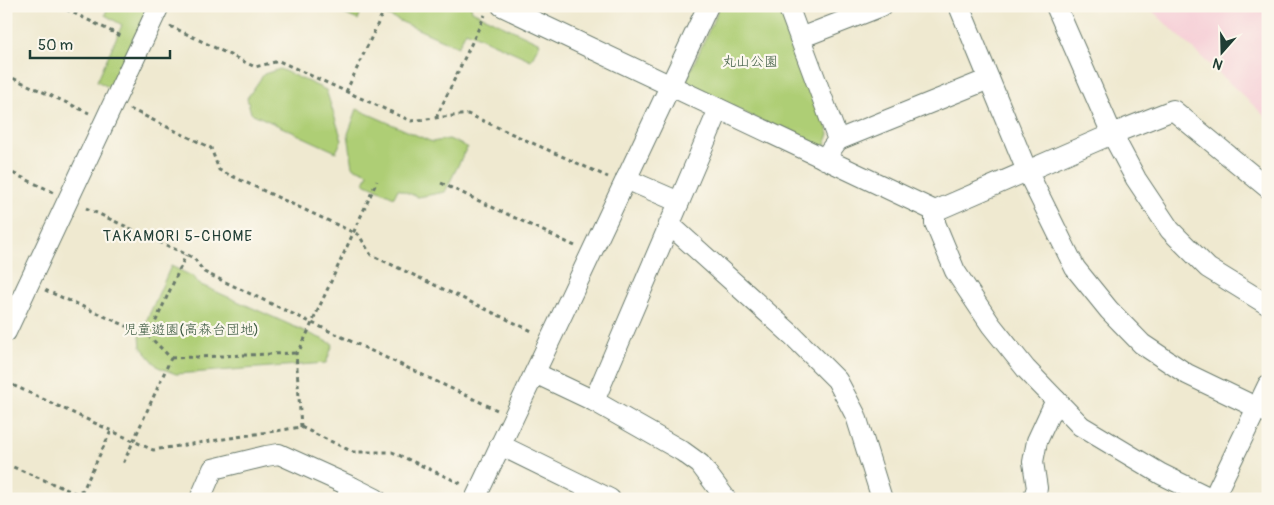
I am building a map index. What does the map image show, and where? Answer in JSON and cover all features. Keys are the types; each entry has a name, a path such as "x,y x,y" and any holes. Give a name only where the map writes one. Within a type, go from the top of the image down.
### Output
{"street":[{"path":"477,495 708,6"},
{"path":"788,6 838,140"},
{"path":"800,38 882,6"},
{"path":"959,6 1027,171 1075,268 1109,310 1142,344 1187,374 1262,410"},
{"path":"1056,6 1112,134 1136,179 1170,230 1208,268 1268,305"},
{"path":"494,11 719,108 935,211 1112,134 1173,110 1268,188"},
{"path":"6,332 156,12"},
{"path":"824,159 838,140 989,80"},
{"path":"594,401 719,108"},
{"path":"625,182 679,202"},
{"path":"935,211 935,223 956,271 990,325 1026,369 1081,426 1161,474 1213,499 1262,410 1268,385"},
{"path":"669,224 792,335 837,380 856,416 882,499"},
{"path":"535,373 594,401 682,451 700,464 726,499"},
{"path":"1033,499 1037,488 1033,462 1037,442 1056,400"},
{"path":"500,445 610,499"},
{"path":"200,499 213,469 279,454 349,493 376,499"}],"path":[{"path":"59,6 141,46"},
{"path":"346,92 386,6"},
{"path":"436,118 494,11"},
{"path":"156,12 255,67 279,61 411,122 468,114 625,182"},
{"path":"6,75 106,120"},
{"path":"115,102 212,148 219,170 359,235 371,255 551,340"},
{"path":"6,170 194,258 204,272 514,418"},
{"path":"30,283 149,336 171,358 296,353 300,349 377,181"},
{"path":"441,183 592,253"},
{"path":"149,336 186,254"},
{"path":"296,353 301,426"},
{"path":"123,464 171,358"},
{"path":"6,382 153,450 301,426 353,452 392,452 477,495"},
{"path":"6,464 75,493 82,490 112,431"}],"shaded area":[{"path":"1147,6 1268,6 1268,119"}],"green space":[{"path":"108,6 149,6 110,88 97,81 122,25 105,15"},
{"path":"326,6 351,6 361,11 358,20"},
{"path":"387,6 471,6 472,11 540,43 531,60 466,31 458,47 384,14"},
{"name":"丸山公園","path":"720,6 783,6 829,134 825,145 816,148 685,83"},
{"path":"280,69 326,90 342,140 336,152 251,113 247,98 264,74"},
{"path":"357,109 432,142 449,139 467,147 445,192 418,197 398,189 394,197 364,183 368,173 353,167 348,134"},
{"name":"児童遊園(高森台団地)","path":"171,266 194,277 199,284 333,344 326,363 176,374 158,367 141,347 140,335"}],"building":[{"path":"358,6 380,6 377,14"}],"district":[{"name":"TAKAMORI 5-CHOME","path":"178,236"}]}
